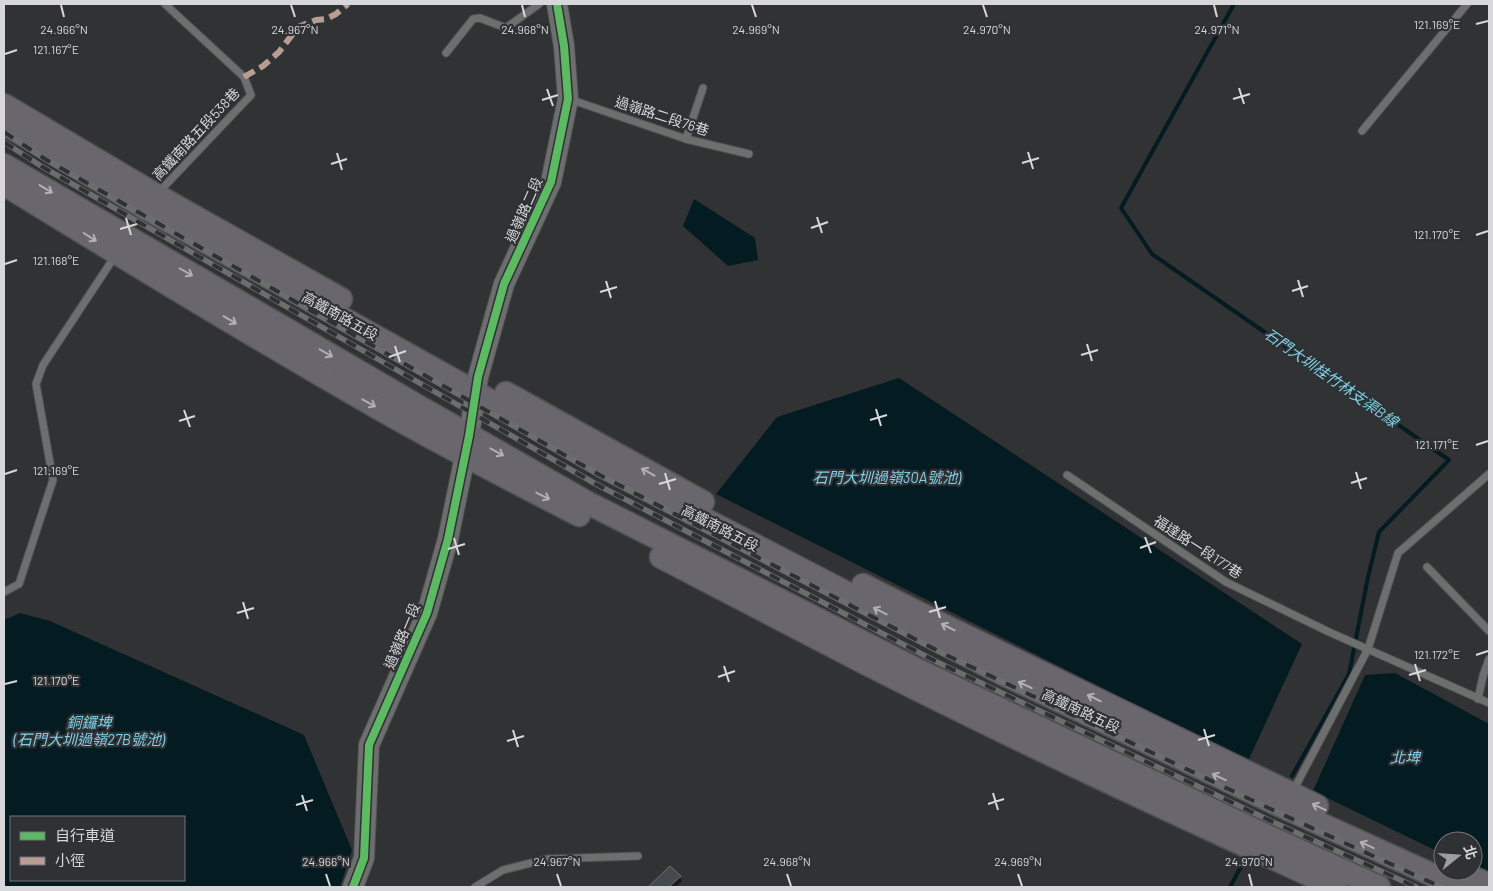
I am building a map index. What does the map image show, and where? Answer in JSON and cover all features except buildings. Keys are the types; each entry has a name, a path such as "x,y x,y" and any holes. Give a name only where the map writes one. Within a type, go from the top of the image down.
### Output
{"main road":[{"name":"高鐵南路五段","path":"4,110 206,223 476,384 612,472 1003,674 1281,806 1459,887"},
{"name":"高鐵南路五段","path":"4,110 147,209 264,274 744,524 943,625 1292,794 1433,859"},
{"path":"4,165 466,445 866,664 1246,847 1336,887"},
{"path":"4,184 117,254 367,402 466,445 590,504 924,673 1267,836 1380,887"},
{"path":"206,223 264,274"},
{"path":"924,673 996,728"},
{"path":"1089,715 1165,733"}],"street":[{"name":"過嶺路二段","path":"476,384 504,284 551,182 568,99 564,46 557,4"},
{"name":"過嶺路一段","path":"353,887 364,858 369,744 427,613 448,539 476,384"}],"lane":[{"name":"高鐵南路五段538巷","path":"156,195 250,95 244,77 164,4"},
{"path":"446,52 473,19 480,18 506,28 539,4"},
{"path":"1362,131 1467,4"},
{"path":"686,139 703,88"},
{"name":"過嶺路二段76巷","path":"568,99 686,139 749,154"},
{"path":"4,592 19,584 53,480 36,384 43,365 117,254"},
{"path":"1292,794 1364,648 1398,553 1489,474"},
{"name":"福達路一段177巷","path":"1067,475 1226,582 1364,648"},
{"path":"1427,567 1489,631"},
{"path":"1364,648 1489,703"},
{"path":"1478,699 1489,659"},
{"path":"475,887 504,870 547,859 638,856"}],"water":[{"path":"694,199 755,238 758,260 728,266 683,226"},
{"name":"石門大圳過嶺30A號池)","path":"899,378 1302,644 1248,761 716,494 777,417"},
{"name":"銅鑼埤 (石門大圳過嶺27B號池)","path":"20,613 50,621 304,735 352,850 340,887 4,887 4,620"},
{"name":"北埤","path":"1395,673 1489,724 1489,877 1483,874 1483,831 1433,831 1433,849 1313,791 1365,675"}],"waterway":[{"name":"石門大圳桂竹林支渠B線","path":"1234,4 1121,208 1152,254 1449,460 1379,532 1349,674 1292,776"},
{"name":"石門大圳桂竹林支渠B線","path":"1230,887 1243,863"}],"railway":[{"path":"4,132 45,159 598,474 942,653 1277,812 1441,887"},
{"path":"4,142 41,166 594,483 937,662 1273,822 1416,887"}],"marked path":[{"path":"244,77 263,66 279,52 298,27 316,20 326,19 336,14 348,4"}],"cycle path":[{"path":"353,887 364,858 369,745 427,613 448,539 469,436 478,377 504,284 551,182 568,99 564,46 557,4"}]}
